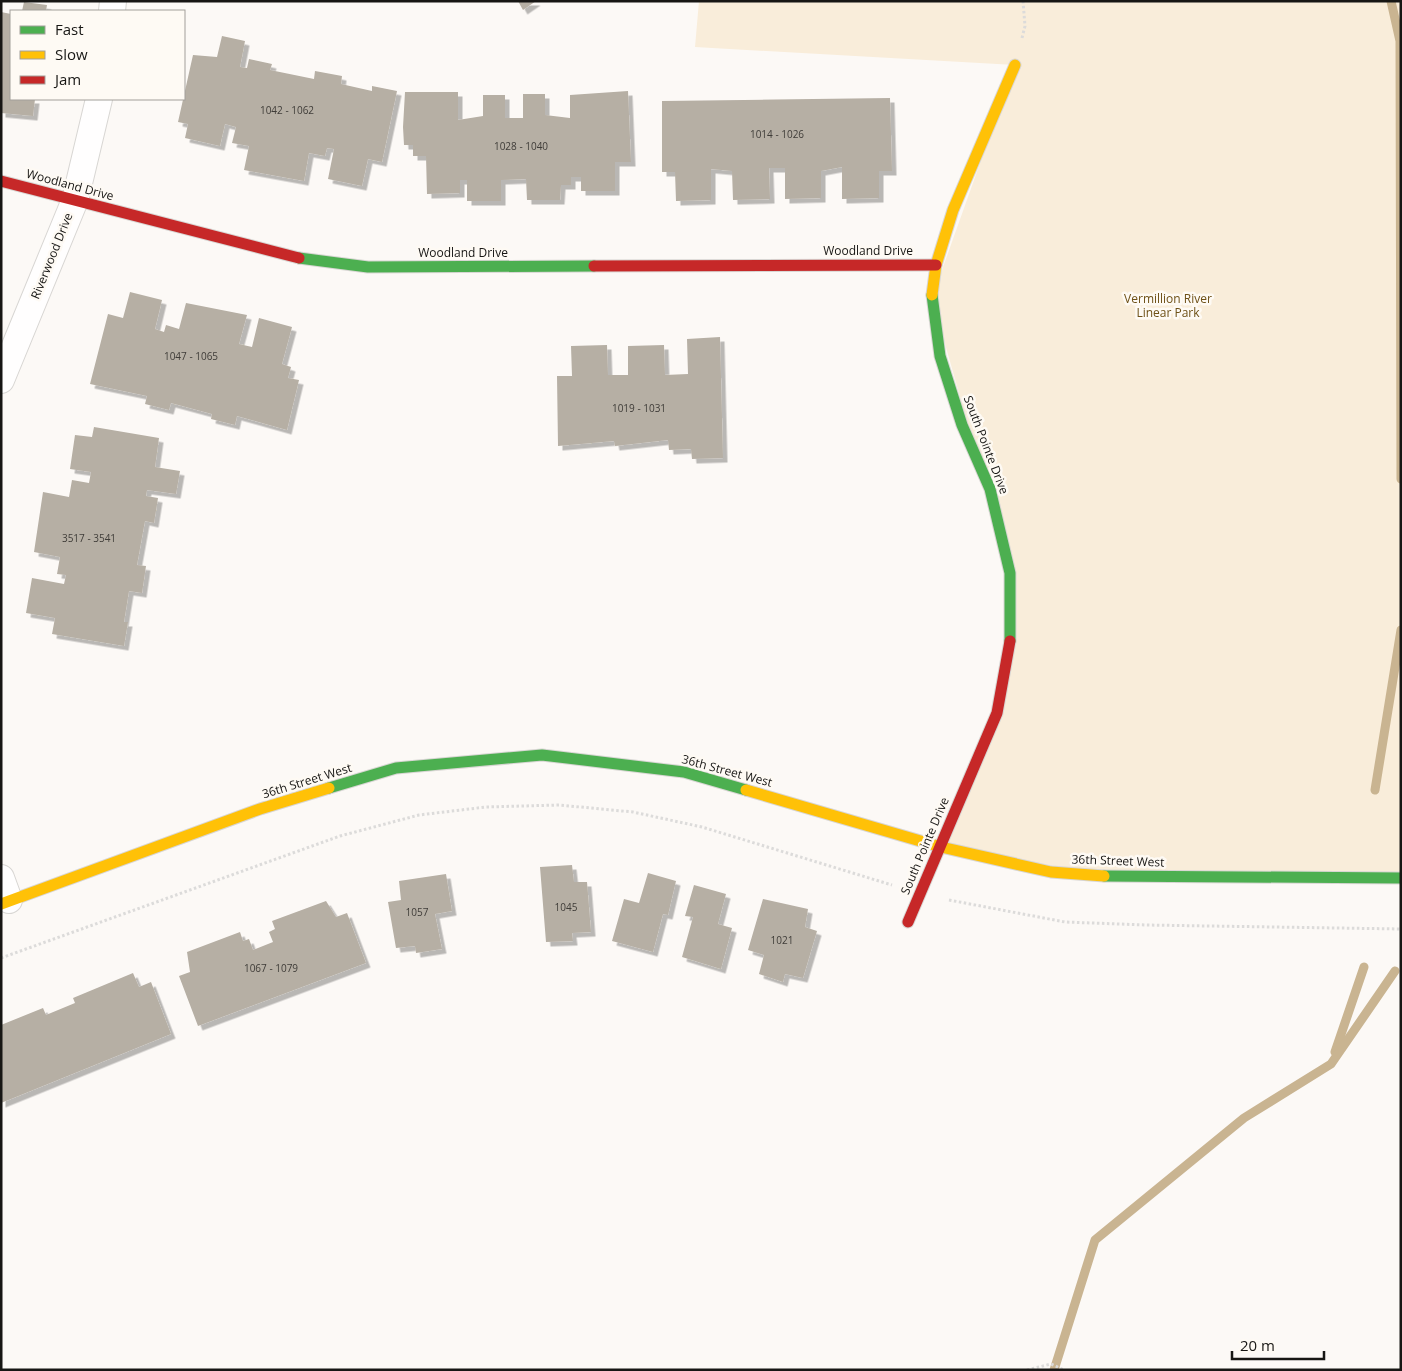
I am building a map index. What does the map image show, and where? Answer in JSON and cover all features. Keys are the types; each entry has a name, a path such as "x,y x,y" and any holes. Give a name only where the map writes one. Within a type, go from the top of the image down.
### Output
{"street":[{"name":"South Pointe Drive","path":"908,922 996,713 1010,643 1010,573 990,489 962,425 940,356 932,298 936,265 953,210 1015,65"},
{"name":"Riverwood Drive","path":"1,380 75,200 99,100"},
{"name":"Woodland Drive","path":"1,181 299,258 368,267 936,265"},
{"name":"36th Street West","path":"4,894 260,809 396,768 542,755 684,772 941,847 1051,872 1122,877 1401,878"}],"path":[{"path":"1015,65 1025,26 1023,1"},
{"path":"1,958 340,836 419,815 486,807 559,805 632,812 702,827 963,904 1065,922 1401,929"},
{"path":"1027,1370 1051,1364 1064,1370"}],"green space":[{"name":"Vermillion River Linear Park","path":"699,1 1401,1 1401,878 1122,877 941,847 997,713 1010,573 932,298 1015,65 695,47"}],"building":[{"path":"518,1 536,1 523,10"},
{"path":"24,2 47,5 46,10 22,10"},
{"path":"1,12 10,14 10,100 35,100 33,116 1,113"},
{"path":"222,36 245,41 240,67 247,68 249,59 272,64 270,70 314,79 315,71 342,76 341,84 372,91 372,86 397,91 382,162 368,159 362,186 328,179 334,149 327,148 325,156 309,153 304,181 244,170 249,146 232,143 236,127 225,124 220,146 185,138 188,124 178,122 183,100 185,100 185,91 193,55 217,57"},
{"path":"628,91 631,162 615,162 615,191 581,191 581,177 571,177 571,185 561,185 560,200 527,200 526,179 501,180 501,201 467,201 467,180 460,180 460,193 427,194 426,156 413,156 413,145 404,145 405,92 458,92 458,120 483,116 483,95 505,95 505,118 523,118 523,94 545,94 545,115 570,118 570,95"},
{"path":"890,98 892,171 879,171 879,198 842,199 842,167 821,171 821,198 785,199 785,168 769,168 770,199 733,200 732,171 711,169 711,200 676,201 675,172 662,172 662,101"},
{"path":"130,292 162,300 155,329 164,332 166,325 179,329 186,303 247,315 239,344 252,347 259,318 292,327 282,364 291,367 288,378 299,380 287,430 237,416 235,425 211,419 212,414 171,403 169,410 145,404 147,396 90,384 108,314 123,318"},
{"path":"720,337 723,458 692,459 691,449 669,450 668,440 615,446 614,441 558,446 557,376 572,376 571,346 607,345 608,375 628,375 628,346 664,345 665,375 688,374 687,339"},
{"path":"94,427 159,438 155,467 180,471 176,494 147,490 146,496 158,498 154,523 145,521 137,565 146,566 142,593 129,591 124,622 128,622 124,646 52,634 55,618 26,613 32,578 64,584 66,575 57,574 60,557 34,552 43,492 69,497 72,480 89,483 91,472 70,469 75,435 92,437"},
{"path":"572,865 574,882 587,882 591,932 572,933 573,941 546,942 540,867"},
{"path":"648,873 676,881 668,915 663,914 653,952 612,941 624,899 639,903"},
{"path":"446,874 452,911 435,914 442,949 416,953 415,946 396,948 388,902 401,900 399,881"},
{"path":"694,885 726,894 718,924 732,928 721,969 682,957 693,917 685,916"},
{"path":"763,899 808,909 805,927 817,931 803,978 785,974 783,982 759,974 764,955 748,950"},
{"path":"326,901 336,917 347,913 366,963 198,1026 179,976 190,972 187,952 240,932 243,941 249,939 253,950 273,942 269,932 275,929 272,921"},
{"path":"133,973 139,987 151,982 171,1034 1,1103 1,1025 43,1008 46,1015 75,1003 73,998"}],"waterway":[{"path":"1391,1 1400,41 1401,479"},
{"path":"1375,790 1401,630"},
{"path":"1335,1052 1364,967"},
{"path":"1054,1370 1095,1240 1244,1118 1331,1064 1395,971"}],"traffic: fast":[{"path":"299,258 368,267 594,266"},
{"path":"932,295 940,356 962,425 990,489 1010,573 1010,641"},
{"path":"329,788 396,768 542,755 684,772 746,790"},
{"path":"1104,876 1401,878"}],"traffic: slow":[{"path":"932,295 936,265 953,210 1015,65"},
{"path":"1,904 260,809 329,788"},
{"path":"746,790 941,847 1051,872 1104,876"}],"traffic: jam":[{"path":"1,181 299,258"},
{"path":"594,266 936,265"},
{"path":"908,922 997,713 1010,641"}]}
